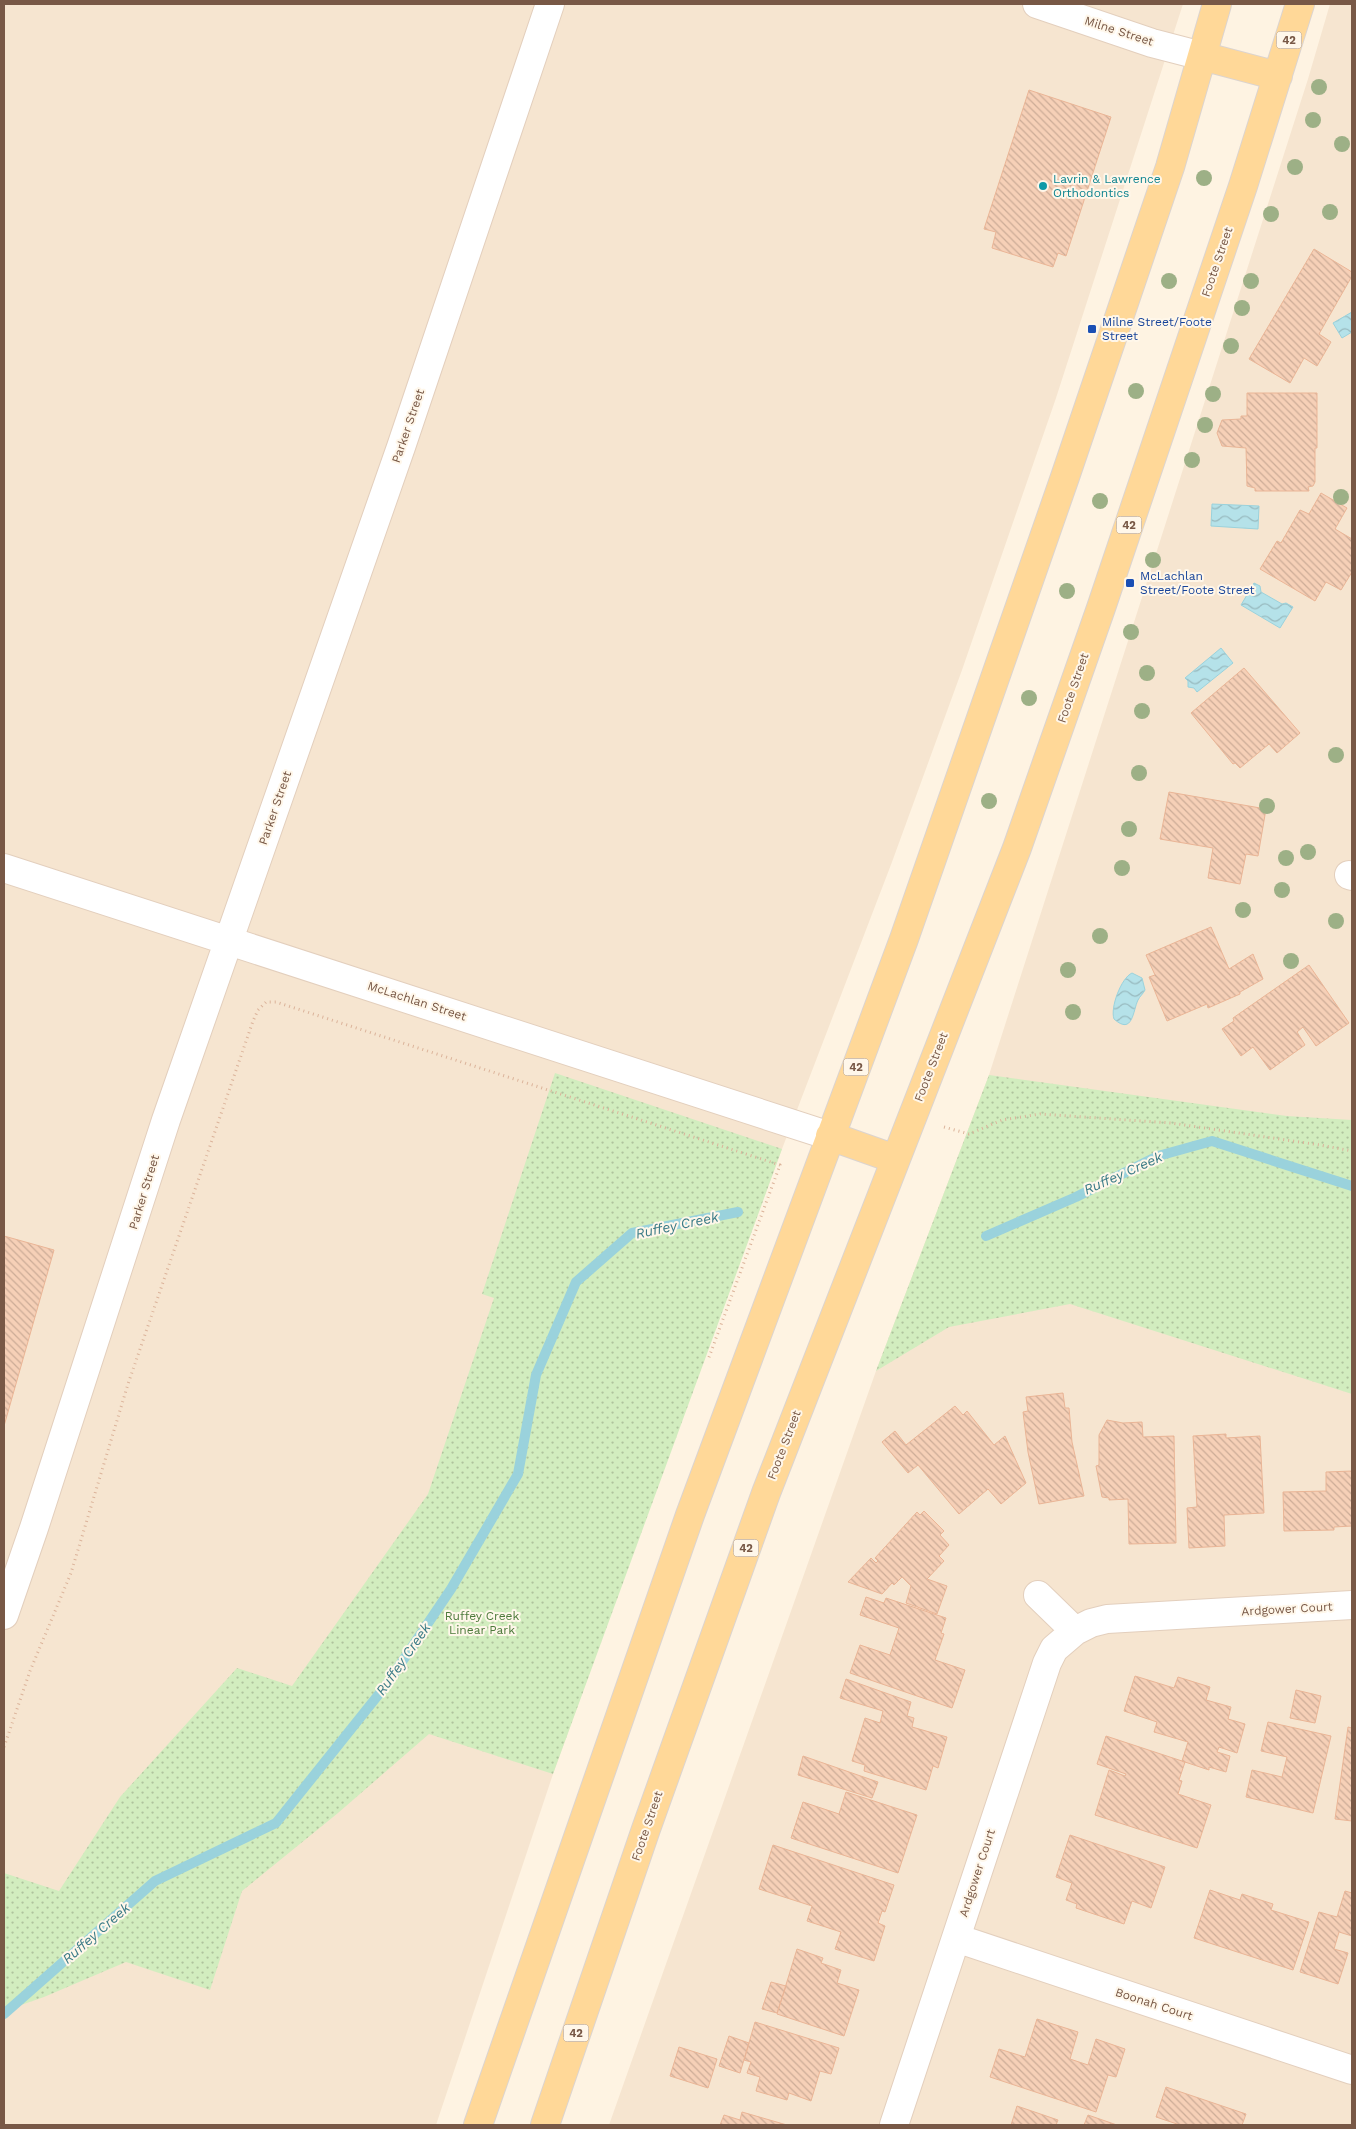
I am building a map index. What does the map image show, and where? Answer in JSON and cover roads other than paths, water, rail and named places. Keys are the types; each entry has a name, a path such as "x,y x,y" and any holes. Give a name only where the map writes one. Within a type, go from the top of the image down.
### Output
{"main road":[{"name":"42","path":"478,2125 690,1515 904,939 1065,477 1174,155 1217,4"},
{"name":"Foote Street","path":"544,2125 646,1830 766,1493 1017,848 1101,608 1278,76 1300,4"},
{"path":"1202,56 1278,76"},
{"path":"830,1136 895,1159"}],"street":[{"name":"Parker Street","path":"4,1615 166,1120 404,438 550,4"},
{"name":"Milne Street","path":"1037,4 1152,43 1202,56"},
{"name":"McLachlan Street","path":"4,868 830,1136"},
{"path":"1038,1595 1075,1631"},
{"name":"Ardgower Court","path":"894,2125 1047,1663 1054,1649 1075,1631 1091,1623 1106,1619 1352,1605"},
{"name":"Boonah Court","path":"956,1938 1352,2070"}],"water":[{"path":"1352,312 1352,332 1342,338 1333,323"},
{"path":"1212,504 1259,506 1258,529 1211,526"},
{"path":"1254,583 1260,586 1261,592 1282,604 1286,603 1293,607 1280,628 1241,605"},
{"path":"1221,648 1233,663 1197,692 1194,688 1188,687 1188,681 1185,678"},
{"path":"1132,973 1142,978 1145,990 1138,1000 1131,1020 1125,1025 1114,1019 1113,1014 1120,987"}],"waterway":[{"name":"Ruffey Creek","path":"986,1236 1076,1197 1158,1156 1212,1141 1352,1186"},
{"name":"Ruffey Creek","path":"4,2014 155,1881 276,1823 387,1684 451,1589 518,1474 536,1375 576,1282 632,1233 738,1212"}],"place":[{"name":"Lavrin & Lawrence Orthodontics","path":"1043,186"},
{"name":"Milne Street/Foote Street","path":"1092,329"},
{"name":"McLachlan Street/Foote Street","path":"1130,583"}],"park label":[{"name":"Ruffey Creek Linear Park","path":"482,1623"}]}
